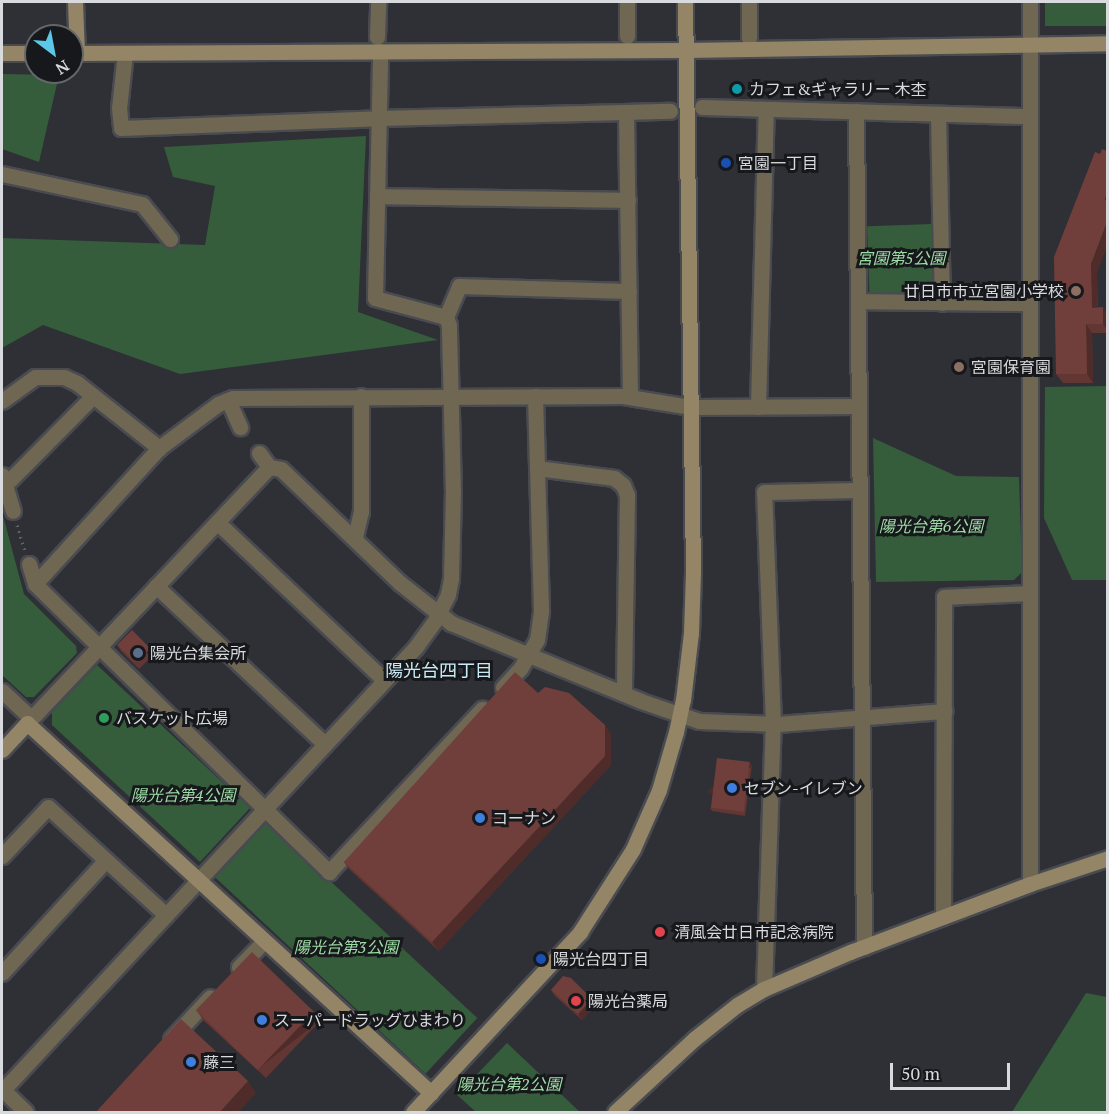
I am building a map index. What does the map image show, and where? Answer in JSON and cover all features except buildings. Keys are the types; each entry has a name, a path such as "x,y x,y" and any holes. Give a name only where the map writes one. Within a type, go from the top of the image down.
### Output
{"street":[{"path":"75,2 75,24"},
{"path":"378,2 375,298 446,317"},
{"path":"627,2 627,36"},
{"path":"413,1113 580,932 599,905 633,849 645,823 662,781 680,714 691,633 691,408 685,2"},
{"path":"749,2 749,38"},
{"path":"1030,2 1030,884"},
{"path":"84,53 379,44 685,50 1107,43"},
{"path":"2,54 24,53"},
{"path":"125,53 118,108 121,128 378,118 670,111"},
{"path":"702,106 1030,116"},
{"path":"758,407 766,109"},
{"path":"856,111 864,947"},
{"path":"626,112 630,398"},
{"path":"938,114 942,303"},
{"path":"2,174 142,204 170,239"},
{"path":"377,196 627,200"},
{"path":"26,1113 2,1090 415,648 448,594 451,578 453,493 449,324 446,317 459,286 629,291"},
{"path":"858,301 1029,303"},
{"path":"2,401 35,377 50,375 77,383 159,448"},
{"path":"13,511 4,480 93,396"},
{"path":"355,537 361,512 361,396"},
{"path":"34,584 159,448 218,404 228,400 249,397 535,396 630,398 691,408 859,406"},
{"path":"29,564 34,584 329,872 520,669 537,640 541,610 535,396"},
{"path":"228,400 240,427"},
{"path":"259,453 269,467 281,469 400,582 451,623 624,693 699,721 773,723 944,711"},
{"path":"2,750 269,467"},
{"path":"537,468 614,478 623,485 627,495 624,693"},
{"path":"764,989 773,723 764,492 860,490"},
{"path":"217,522 384,680"},
{"path":"156,586 324,743"},
{"path":"943,917 944,597 1029,593"},
{"path":"2,691 29,720 198,880 431,1093"},
{"path":"2,856 48,807 166,915"},
{"path":"615,1113 694,1039 737,1005 764,989 864,947 1030,884 1107,858"},
{"path":"2,973 105,861"},
{"path":"159,1052 264,941"}],"path":[{"path":"13,511 29,564"}],"green space":[{"path":"1045,2 1107,2 1107,26 1045,26"},
{"path":"2,74 24,74 24,84 57,84 39,162 2,149"},
{"path":"366,136 358,312 438,340 180,374 43,325 2,348 2,238 205,245 215,186 173,177 164,147"},
{"name":"宮園第5公園","path":"932,224 934,292 869,294 867,226"},
{"path":"1107,386 1107,580 1072,580 1044,518 1045,387"},
{"name":"陽光台第6公園","path":"873,438 956,476 1019,477 1022,572 1014,580 876,582"},
{"path":"2,512 24,594 76,646 77,653 34,697 26,697 2,675"},
{"name":"陽光台第4公園","path":"97,665 250,808 200,862 52,725 52,712"},
{"name":"陽光台第3公園","path":"266,821 477,1018 426,1074 214,877"},
{"path":"1086,993 1107,997 1107,1112 1012,1112"},
{"name":"陽光台第2公園","path":"507,1043 580,1112 476,1112 457,1095"}],"place":[{"name":"カフェ&ギャラリー 木杢","path":"737,89"},
{"name":"宮園一丁目","path":"726,163"},
{"name":"廿日市市立宮園小学校","path":"1076,291"},
{"name":"宮園保育園","path":"959,367"},
{"name":"陽光台集会所","path":"138,653"},
{"name":"バスケット広場","path":"104,718"},
{"name":"セブン-イレブン","path":"732,788"},
{"name":"コーナン","path":"480,818"},
{"name":"清風会廿日市記念病院","path":"660,932"},
{"name":"陽光台四丁目","path":"541,959"},
{"name":"陽光台薬局","path":"576,1001"},
{"name":"スーパードラッグひまわり","path":"262,1020"},
{"name":"藤三","path":"191,1062"}],"district":[{"name":"陽光台四丁目","path":"439,670"}]}
